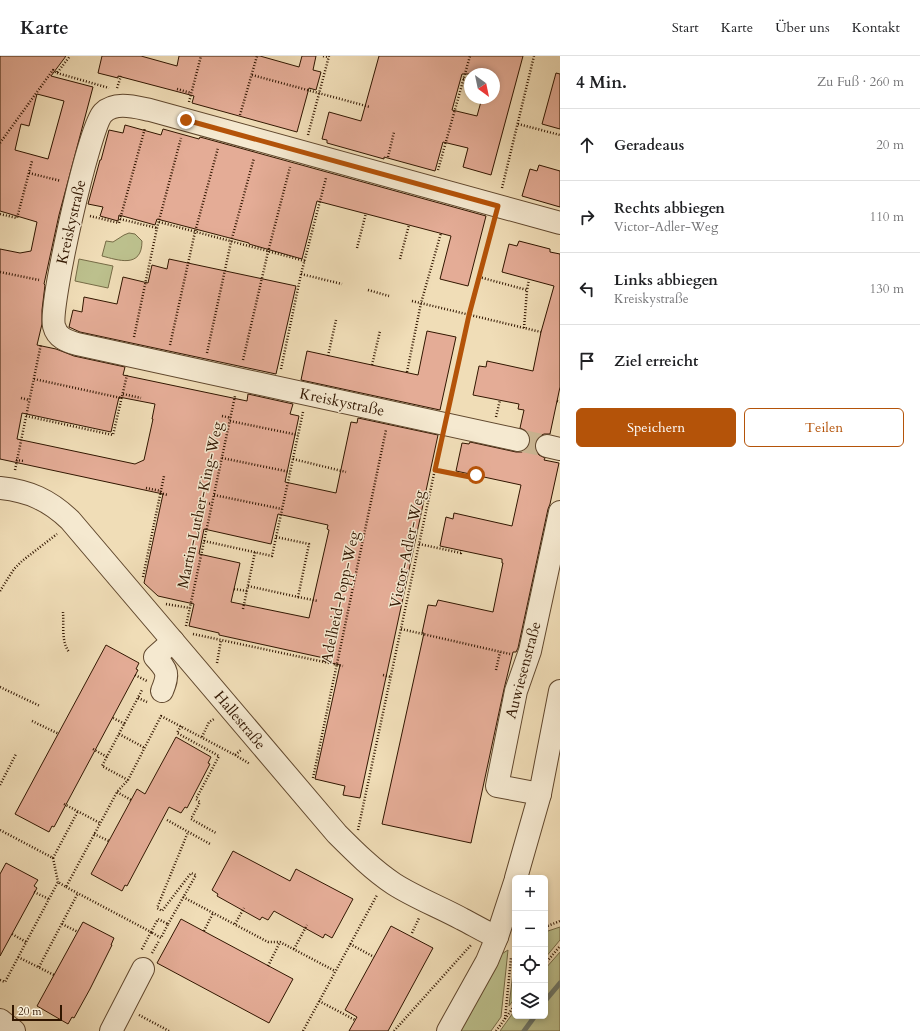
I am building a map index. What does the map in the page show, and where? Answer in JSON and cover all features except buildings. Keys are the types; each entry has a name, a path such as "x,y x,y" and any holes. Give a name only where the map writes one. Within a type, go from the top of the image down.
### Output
{"street":[{"name":"Kreiskystraße","path":"518,440 77,344 62,338 54,327 53,314 57,284 79,186 98,119 103,113 117,106 128,106 150,110 560,223"},
{"name":"Hallestraße","path":"7,481 24,493 44,500 58,508 183,636 337,834 358,856 394,884 497,937"},
{"name":"Auwiesenstraße","path":"540,794 497,786 516,691 528,658 560,512"},
{"path":"162,691 167,679 166,671 155,657 183,636"},
{"path":"517,875 540,794 560,691"},
{"path":"448,1031 487,961 497,937 512,891"},
{"path":"111,1031 124,1006 142,961"},
{"path":"0,1020 14,1031"}],"path":[{"path":"57,73 70,56"},
{"path":"26,416 113,435 123,394 157,228 201,56"},
{"path":"166,364 195,232 229,132 252,75 257,56"},
{"path":"323,56 329,57"},
{"path":"433,188 470,56"},
{"name":"Victor-Adler-Weg","path":"356,832 359,829 469,315 498,206 534,56"},
{"name":"Martin-Luther-King-Weg","path":"183,636 268,252 299,151 319,93 329,57"},
{"path":"0,143 53,70 57,73 109,88"},
{"path":"252,75 370,107"},
{"path":"116,90 120,76"},
{"path":"177,89 191,93"},
{"path":"74,211 119,224 150,110"},
{"path":"518,124 560,135"},
{"path":"383,174 394,132"},
{"path":"203,372 231,242 258,140"},
{"path":"277,388 304,261 331,160"},
{"path":"0,214 17,218 32,161"},
{"path":"29,173 79,186"},
{"path":"357,248 366,213"},
{"path":"120,219 157,228"},
{"path":"159,222 304,261"},
{"path":"400,258 409,225"},
{"path":"407,372 421,303 441,233"},
{"path":"0,273 57,284"},
{"path":"301,274 342,284"},
{"path":"479,277 527,290"},
{"path":"524,328 529,280"},
{"path":"368,290 389,296"},
{"path":"412,301 541,332"},
{"path":"328,356 336,320"},
{"path":"7,481 16,460 42,338 54,327"},
{"path":"372,365 380,331"},
{"path":"34,379 122,398"},
{"path":"123,394 141,398"},
{"path":"204,541 272,556 307,394"},
{"path":"21,398 29,400"},
{"name":"Adelheid-Popp-Weg","path":"312,782 390,412"},
{"path":"222,416 298,435"},
{"path":"222,458 290,472"},
{"path":"293,459 346,472"},
{"path":"16,460 24,461"},
{"path":"435,470 475,478 476,475"},
{"path":"142,580 164,476"},
{"path":"146,488 168,495"},
{"path":"214,495 282,509"},
{"path":"206,503 212,504"},
{"path":"0,591 14,569 22,561 52,539 57,534 59,529"},
{"path":"276,537 309,544 298,597"},
{"path":"419,544 460,554 461,550"},
{"path":"243,609 255,552"},
{"path":"248,586 318,601"},
{"path":"234,588 247,591"},
{"path":"164,604 190,608"},
{"path":"63,612 64,640 69,652"},
{"path":"401,629 528,658"},
{"path":"183,636 221,640 342,666"},
{"path":"217,669 216,661 221,640"},
{"path":"496,670 500,652"},
{"path":"128,780 102,766 147,681 135,675"},
{"path":"383,675 391,677"},
{"path":"0,687 40,706"},
{"path":"66,887 117,792 128,780 161,716 235,755 241,750"},
{"path":"113,718 124,724"},
{"path":"202,737 209,722 215,718"},
{"path":"32,721 59,734"},
{"path":"181,726 177,733 220,756 196,799 200,802 191,819 216,833"},
{"path":"119,734 145,748"},
{"path":"93,749 107,757"},
{"path":"0,785 16,754"},
{"path":"117,792 131,800"},
{"path":"64,804 100,822"},
{"path":"0,980 5,982 58,882 53,858 78,811"},
{"path":"167,820 210,844"},
{"path":"0,830 53,858"},
{"path":"58,882 161,938 196,875 191,873 162,910 157,908 188,832"},
{"path":"94,834 109,841"},
{"path":"303,1031 379,890"},
{"path":"34,892 49,899"},
{"path":"39,967 78,893"},
{"path":"184,897 268,942 280,942 335,971"},
{"path":"235,924 244,908"},
{"path":"204,931 213,913"},
{"path":"412,933 420,917"},
{"path":"142,961 149,931 158,918 168,924"},
{"path":"548,926 560,921"},
{"path":"62,924 78,932"},
{"path":"294,949 307,925"},
{"path":"12,934 26,942"},
{"path":"268,966 280,942"},
{"path":"350,944 374,957"},
{"path":"394,1031 471,945"},
{"path":"548,960 560,946"},
{"path":"505,1019 511,954"},
{"path":"18,957 54,975"},
{"path":"319,1001 355,1020"},
{"path":"124,1006 169,1031"},
{"path":"496,1031 512,1009"}],"green space":[{"path":"129,233 135,234 142,241 141,250 138,256 134,259 122,260 102,256 106,241 113,242"},
{"path":"79,259 113,266 108,288 75,281"},
{"path":"560,927 560,940 548,954 548,947 548,931"},
{"path":"508,950 501,1017 491,1031 457,1031 500,955"},
{"path":"560,952 560,1031 500,1031 512,1014 512,1019 548,1019 548,966"},
{"path":"512,981 512,1002 509,1006"}],"waterway":[{"path":"548,997 560,983"},
{"path":"524,1031 533,1019"}],"tunnel":[{"path":"518,440 547,446"}],"route":[{"path":"186,120 498,206 469,315 435,470 475,478 476,475"}]}
